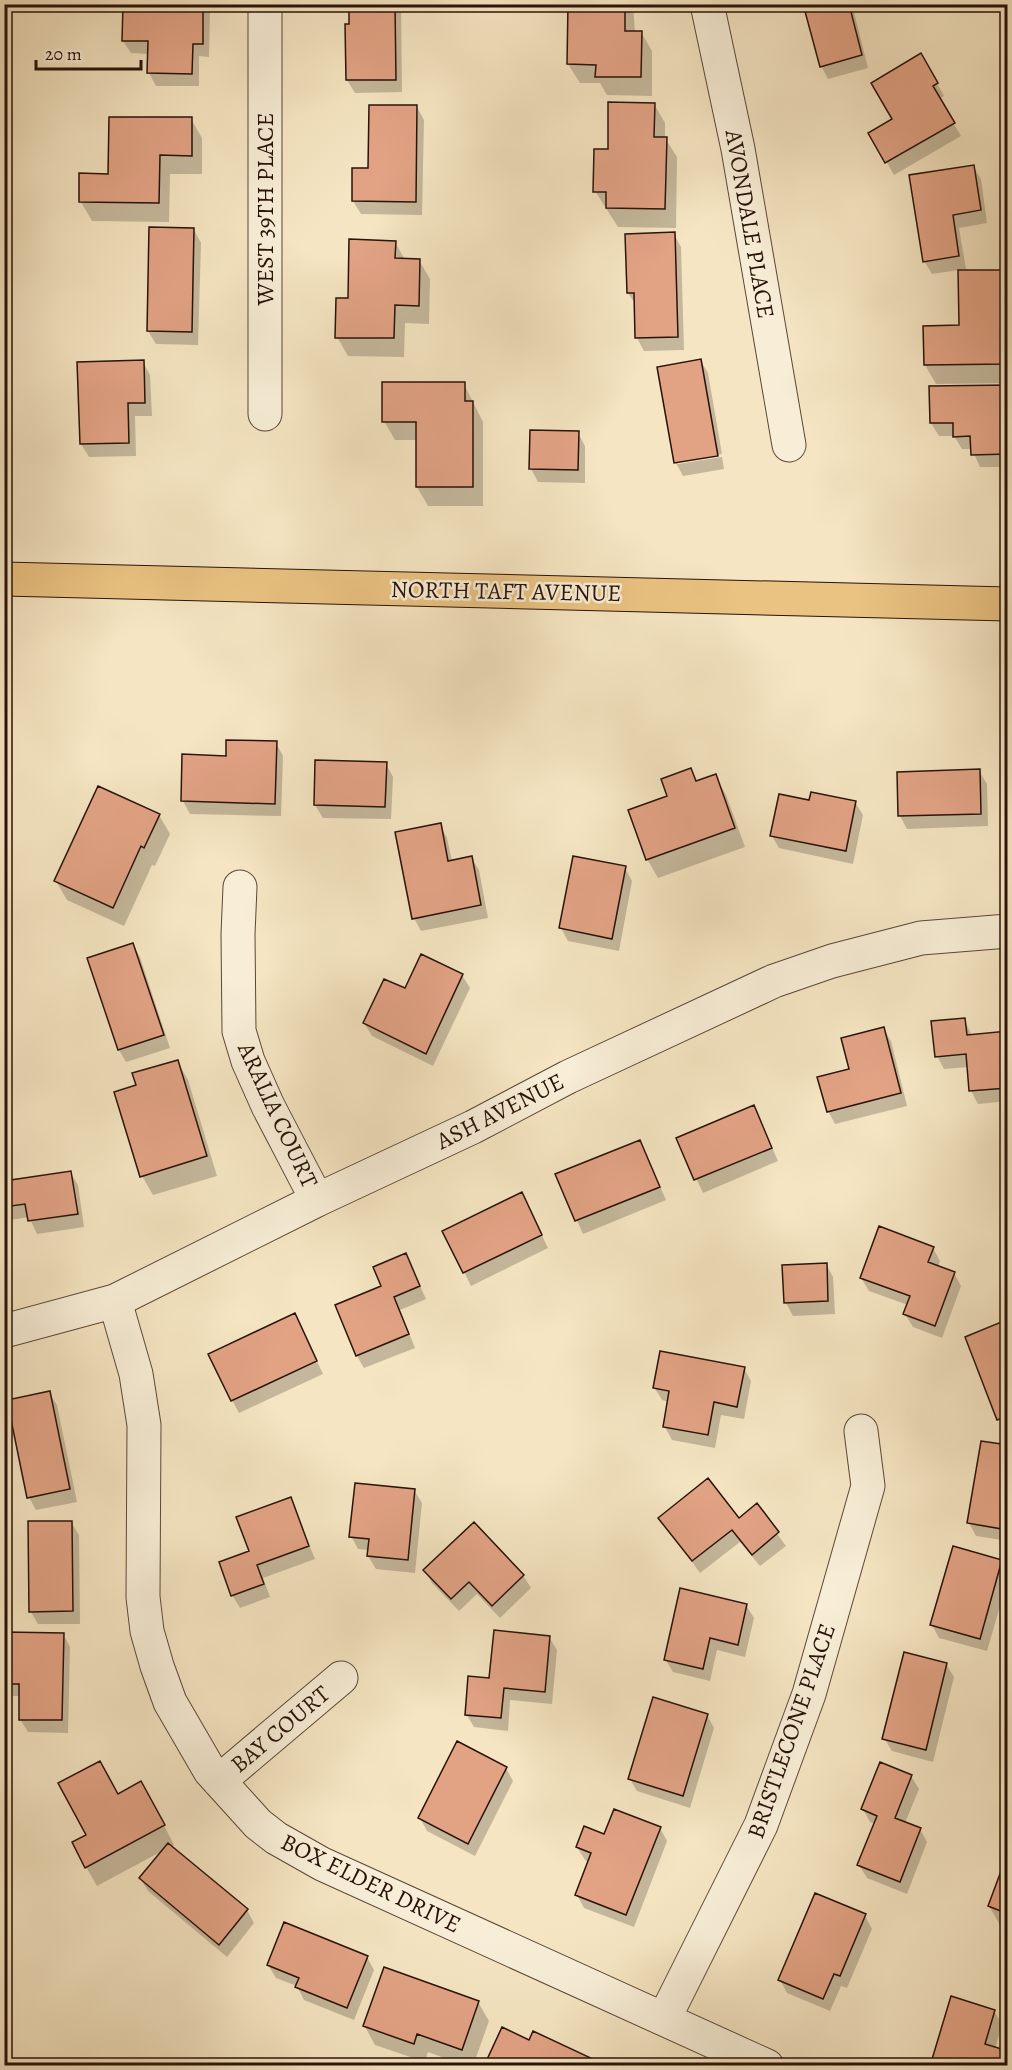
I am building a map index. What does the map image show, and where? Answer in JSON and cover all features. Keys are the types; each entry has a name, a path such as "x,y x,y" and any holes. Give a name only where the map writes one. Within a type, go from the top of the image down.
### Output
{"main road":[{"name":"NORTH TAFT AVENUE","path":"4,579 1008,604"}],"street":[{"name":"WEST 39TH PLACE","path":"265,4 265,414"},
{"name":"AVONDALE PLACE","path":"707,4 738,149 789,445"},
{"name":"ARALIA COURT","path":"240,887 239,1032 248,1061 268,1106 317,1200"},
{"name":"ASH AVENUE","path":"4,1331 115,1301 317,1200 774,981 832,961 921,938 1008,931"},
{"name":"BOX ELDER DRIVE","path":"115,1301 136,1374 144,1425 143,1597 147,1631 170,1702 194,1747 219,1781 258,1824 276,1838 322,1864 665,2017 767,2066"},
{"name":"BRISTLECONE PLACE","path":"665,2017 761,1825 809,1694 868,1486 861,1431"},
{"name":"BAY COURT","path":"219,1781 340,1678"}],"building":[{"path":"123,4 203,4 203,44 193,44 192,74 147,73 148,41 122,41"},
{"path":"349,4 395,4 396,80 346,80 345,24 349,24"},
{"path":"568,4 625,4 625,31 642,31 641,77 595,77 596,65 567,64"},
{"path":"803,4 849,4 862,55 820,67"},
{"path":"921,53 938,83 933,86 955,123 885,163 868,133 892,119 871,83"},
{"path":"608,102 655,103 654,137 667,137 665,209 606,208 606,192 593,192 594,149 608,149"},
{"path":"369,105 417,105 416,202 352,201 352,168 368,168"},
{"path":"109,117 192,117 192,156 160,155 159,203 79,202 79,173 108,174"},
{"path":"974,165 981,210 953,215 959,256 923,262 909,175"},
{"path":"149,227 194,228 192,332 147,331"},
{"path":"675,232 678,337 635,338 634,293 627,293 625,234"},
{"path":"349,239 396,241 395,258 420,259 419,306 395,305 394,338 335,338 336,298 348,298"},
{"path":"958,270 1005,270 1007,364 924,365 923,326 959,325"},
{"path":"701,359 718,456 674,463 657,367"},
{"path":"144,360 145,403 128,403 129,443 80,444 77,362"},
{"path":"382,382 465,382 465,401 473,401 473,487 416,487 416,422 382,422"},
{"path":"1008,385 1008,454 971,455 970,436 953,437 953,423 930,423 929,386"},
{"path":"530,430 579,431 578,470 529,469"},
{"path":"226,740 277,741 275,804 181,801 182,754 226,756"},
{"path":"315,760 387,762 385,807 314,805"},
{"path":"691,768 696,781 716,774 735,828 646,860 628,810 667,796 661,779"},
{"path":"980,769 981,814 898,816 897,772"},
{"path":"98,786 160,814 144,848 141,846 113,908 54,881"},
{"path":"811,792 856,801 846,851 770,836 779,794 809,800"},
{"path":"441,823 448,861 472,856 481,905 412,919 395,832"},
{"path":"573,856 626,866 612,939 559,928"},
{"path":"133,943 164,1035 118,1050 87,958"},
{"path":"421,954 463,974 426,1054 363,1023 384,979 405,988"},
{"path":"965,1018 967,1035 1008,1031 1008,1088 969,1091 966,1054 935,1057 931,1021"},
{"path":"884,1027 901,1093 827,1112 817,1077 849,1069 841,1038"},
{"path":"178,1060 207,1156 140,1177 114,1092 136,1085 132,1073"},
{"path":"754,1105 772,1148 694,1180 676,1138"},
{"path":"640,1140 660,1187 575,1221 555,1174"},
{"path":"71,1171 78,1214 28,1221 25,1204 4,1207 4,1181"},
{"path":"522,1192 542,1235 463,1273 442,1231"},
{"path":"879,1226 934,1247 928,1262 955,1272 935,1326 903,1314 910,1296 860,1278"},
{"path":"406,1253 420,1286 394,1297 409,1334 356,1356 335,1305 381,1286 373,1267"},
{"path":"827,1263 828,1301 784,1303 782,1265"},
{"path":"295,1313 317,1361 231,1401 208,1354"},
{"path":"1006,1320 1008,1416 997,1420 965,1337"},
{"path":"660,1351 745,1367 737,1407 714,1402 708,1435 663,1427 669,1391 653,1388"},
{"path":"50,1391 70,1489 27,1498 7,1400"},
{"path":"981,1441 1008,1445 1008,1530 967,1523"},
{"path":"708,1478 739,1518 757,1503 779,1532 752,1555 732,1530 692,1561 658,1518"},
{"path":"355,1483 415,1489 408,1560 367,1556 369,1539 349,1537"},
{"path":"291,1497 309,1546 257,1565 264,1584 231,1596 219,1562 249,1551 236,1517"},
{"path":"28,1521 72,1521 73,1611 29,1612"},
{"path":"474,1522 524,1575 492,1606 469,1582 451,1599 423,1570"},
{"path":"953,1546 1002,1560 980,1639 930,1625"},
{"path":"680,1588 747,1604 738,1645 710,1638 703,1669 664,1660"},
{"path":"494,1630 550,1636 545,1692 504,1688 501,1718 465,1715 468,1676 489,1678"},
{"path":"5,1632 64,1633 62,1720 19,1720 19,1684 4,1684"},
{"path":"904,1652 947,1663 926,1750 882,1739"},
{"path":"653,1697 708,1714 683,1796 628,1779"},
{"path":"457,1741 507,1767 468,1844 418,1818"},
{"path":"100,1761 118,1794 141,1781 165,1825 85,1868 72,1842 86,1835 58,1783"},
{"path":"880,1762 912,1775 895,1818 921,1828 900,1882 857,1865 877,1816 861,1809"},
{"path":"614,1809 661,1827 626,1915 575,1895 591,1853 576,1847 584,1826 604,1834"},
{"path":"168,1843 248,1909 219,1945 139,1878"},
{"path":"1008,1855 1008,1914 988,1906"},
{"path":"815,1893 866,1914 840,1976 834,1974 823,1999 778,1980"},
{"path":"284,1922 368,1956 347,2008 295,1987 299,1978 267,1965"},
{"path":"384,1967 479,2001 462,2050 417,2034 414,2044 363,2026"},
{"path":"951,1996 995,2010 985,2044 1005,2050 1001,2066 930,2066"},
{"path":"502,2027 529,2040 533,2031 593,2059 590,2066 484,2066"},
{"path":"38,2061 98,2061 98,2066 38,2066"}]}
